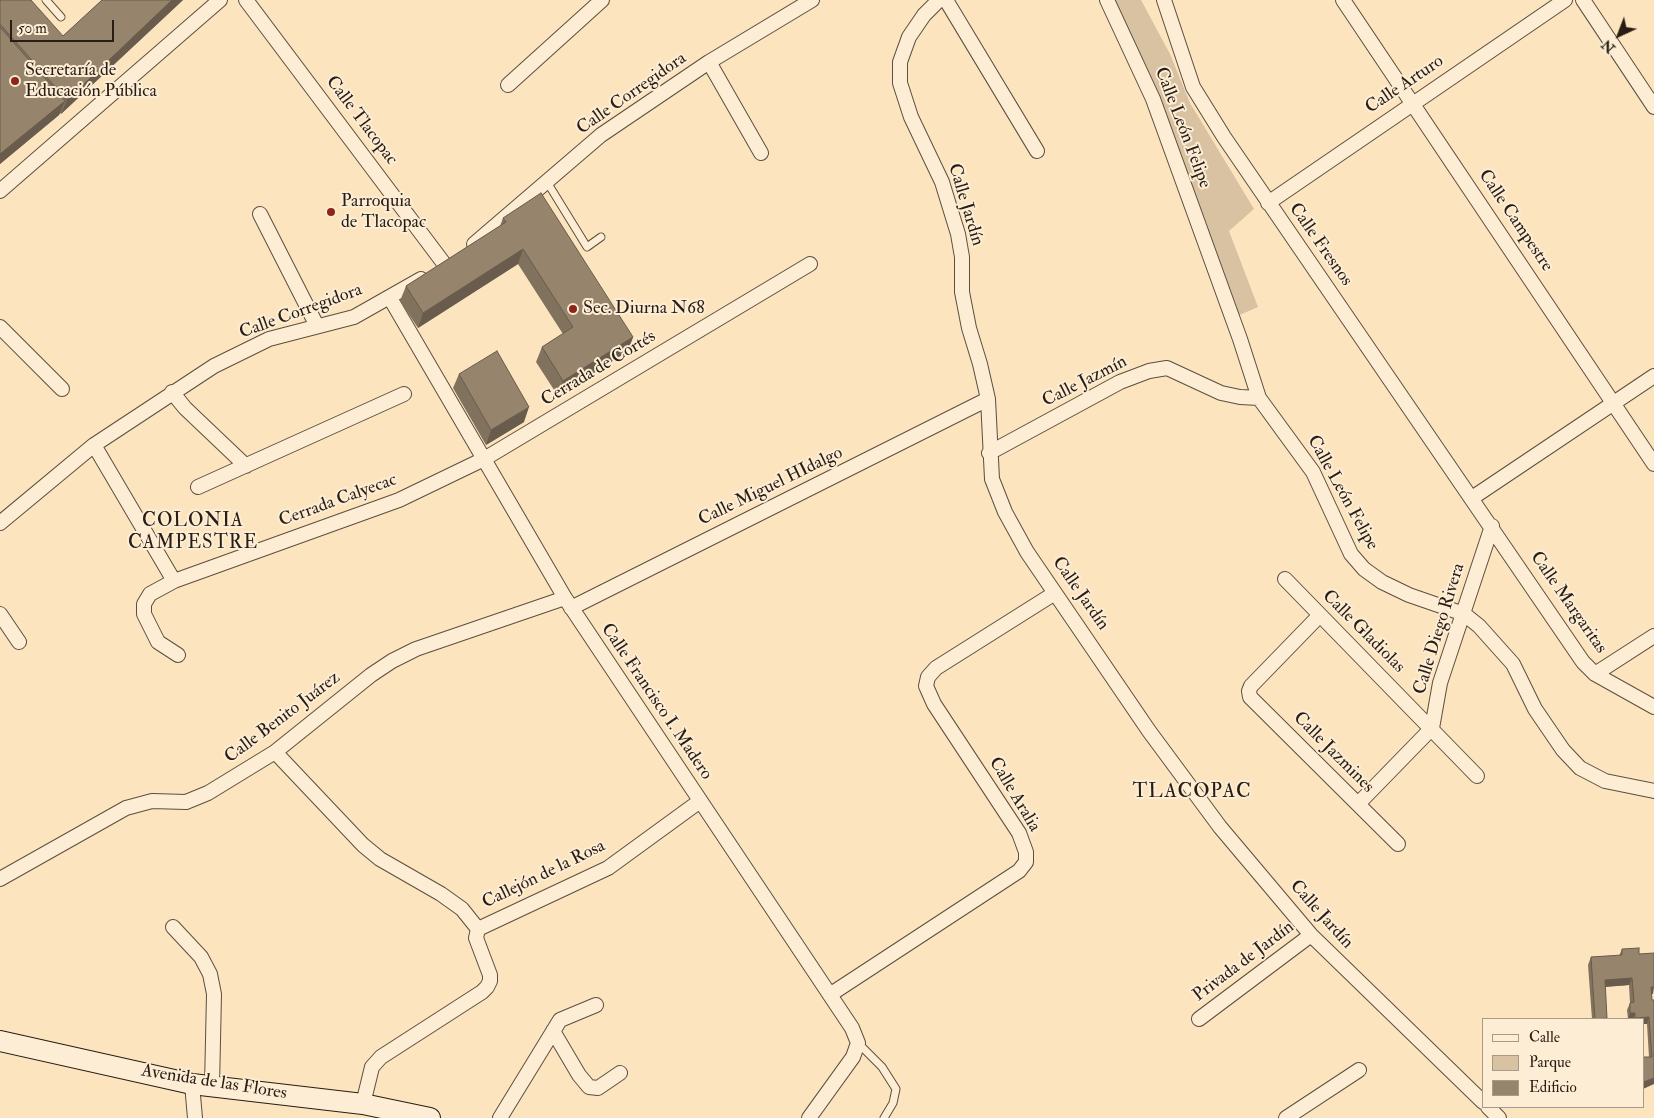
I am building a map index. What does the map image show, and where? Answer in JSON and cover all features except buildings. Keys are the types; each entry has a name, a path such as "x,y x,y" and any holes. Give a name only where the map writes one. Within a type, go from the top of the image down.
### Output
{"street":[{"path":"0,191 220,0"},
{"name":"Calle Tlacopac","path":"246,0 453,259"},
{"path":"508,85 602,0"},
{"name":"Calle Jardín","path":"939,0 924,15 909,37 900,62 900,83 911,117 942,182 958,234 962,257 962,292 967,319 988,398 989,454 992,479 1004,512 1027,552 1149,731 1220,827 1311,935 1482,1101"},
{"path":"946,0 1037,151"},
{"name":"Calle León Felipe","path":"1107,0 1152,99 1240,339 1259,398 1313,472 1340,534 1352,554 1364,569 1382,582 1409,595 1464,614 1479,626 1513,664 1535,709 1564,750 1580,768 1605,781 1654,791"},
{"name":"Calle Fresnos","path":"1164,0 1192,87 1268,203 1472,498"},
{"name":"Calle Campestre","path":"1343,0 1654,464"},
{"name":"Calle Arturo","path":"1268,203 1413,102 1565,0"},
{"path":"1583,0 1654,107"},
{"name":"Calle Corregidora","path":"0,523 94,445 214,366 269,339 354,317 390,298 453,259 484,237 601,135 709,62 807,1"},
{"path":"709,62 761,153"},
{"path":"260,214 317,326"},
{"name":"Cerrada de Cortés","path":"484,460 810,264"},
{"name":"Calle Francisco I. Madero","path":"390,298 568,603 831,994 852,1028 858,1043"},
{"path":"0,328 62,389"},
{"name":"Calle Jazmín","path":"989,454 1120,382 1149,371 1167,368 1221,393 1259,398"},
{"path":"1472,498 1654,376"},
{"path":"172,392 185,408 246,466"},
{"path":"198,487 404,394"},
{"name":"Calle Miguel HIdalgo","path":"568,603 988,398"},
{"path":"94,445 174,581"},
{"name":"Cerrada Calyecac","path":"178,655 158,642 144,614 144,604 150,594 174,581 399,500 484,460"},
{"name":"Calle Margaritas","path":"1472,498 1583,662 1595,674 1654,707"},
{"name":"Calle Diego Rivera","path":"1432,728 1440,683 1492,526"},
{"name":"Calle Gladiolas","path":"1285,579 1477,776"},
{"name":"Calle Aralia","path":"831,994 1019,871 1026,862 1026,852 1019,834 934,704 926,686 928,677 936,668 1055,593"},
{"name":"Calle Benito Juárez","path":"0,879 126,808 152,801 186,802 208,793 275,752 392,660 416,649 568,603"},
{"path":"0,614 19,642"},
{"name":"Calle Jazmines","path":"1319,616 1251,686 1250,696 1398,844"},
{"path":"1595,674 1654,636"},
{"path":"1358,804 1432,728"},
{"path":"275,752 363,845 380,859 441,894 462,910 478,929"},
{"name":"Callejón de la Rosa","path":"363,1104 372,1067 381,1056 487,987 490,975 476,938 478,929 608,868 700,801"},
{"path":"173,927 200,957 210,974 214,994 212,1086"},
{"name":"Privada de Jardín","path":"1199,1018 1311,935"},
{"path":"500,1118 560,1020 596,1005"},
{"path":"553,1031 579,1075 589,1087 598,1088 620,1073"},
{"name":"Avenida de las Flores","path":"0,1041 192,1084 363,1104 430,1118"},
{"path":"809,1118 852,1057 858,1043"},
{"path":"1286,1118 1359,1070"},
{"path":"192,1084 195,1118"},
{"path":"1489,1108 1499,1118"}],"lane":[{"path":"46,0 61,18"},
{"path":"547,182 586,247 602,237"},
{"path":"858,1043 882,1067 896,1089 893,1104 884,1118"}],"green space":[{"path":"1106,0 1141,0 1170,54 1190,103 1254,209 1229,231 1258,307 1235,317"}],"place":[{"name":"Secretaría de Educación Pública","path":"15,81"},
{"name":"Parroquia de Tlacopac","path":"331,212"},
{"name":"Sec. Diurna N68","path":"573,309"}],"district":[{"name":"COLONIA CAMPESTRE","path":"193,533"},
{"name":"TLACOPAC","path":"1192,793"}]}
